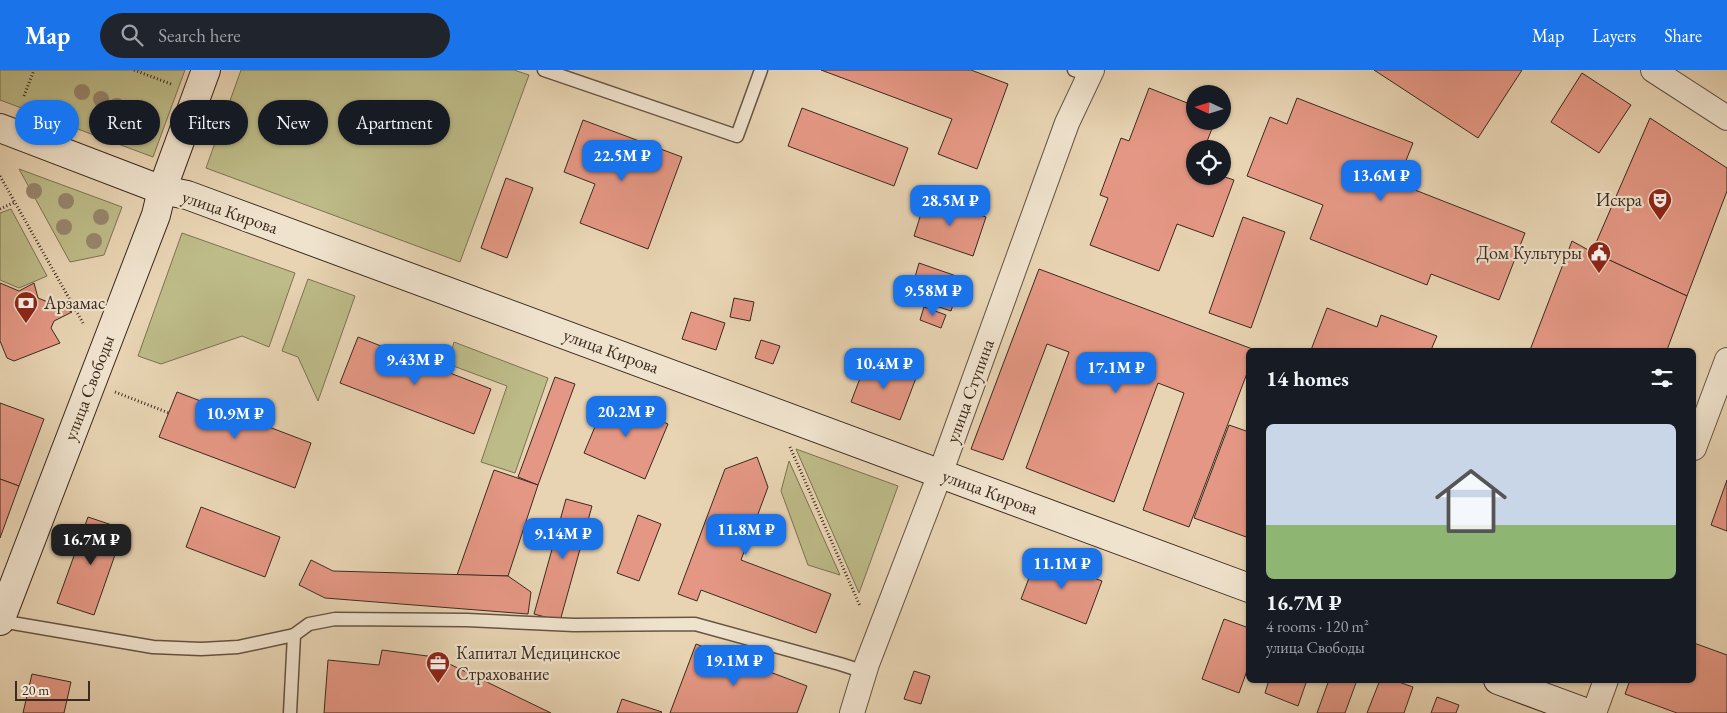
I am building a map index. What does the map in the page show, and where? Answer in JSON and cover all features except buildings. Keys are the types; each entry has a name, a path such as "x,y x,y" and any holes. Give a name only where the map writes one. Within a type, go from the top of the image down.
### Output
{"street":[{"name":"улица Свободы","path":"0,621 156,215 162,190 206,70"},
{"path":"1653,70 1727,118"},
{"name":"улица Ступина","path":"852,713 865,672 940,474 1085,72"},
{"name":"улица Кирова","path":"0,128 162,190 187,195 1246,587"},
{"path":"1696,443 1727,360"},
{"path":"1506,683 1587,713"},
{"path":"1594,713 1605,683"}],"lane":[{"path":"544,70 737,136 761,70"},
{"path":"0,621 153,647 191,649 238,647 294,635 309,624 335,619 467,620 574,625 695,624 865,672"},
{"path":"290,713 294,635"}],"path":[{"path":"24,96 34,70"},
{"path":"134,70 171,84"},
{"path":"0,176 83,324"},
{"path":"0,209 14,202"},
{"path":"114,392 168,413"},
{"path":"241,416 245,402"},
{"path":"787,440 860,606"}],"shaded area":[{"path":"0,70 185,70 174,100 170,100 170,111 160,138 160,100 89,100 89,133 79,129 79,100 15,100 15,106 0,100"},
{"path":"241,70 514,70 529,75 460,262 206,168 214,145 248,145 248,100 230,100"},
{"path":"121,145 157,145 153,157"},
{"path":"19,169 122,207 104,255 70,262"},
{"path":"11,209 47,276 19,288 0,280 0,213"},
{"path":"182,233 295,273 269,347 242,336 161,364 138,356"},
{"path":"308,279 355,296 318,401 298,357 282,351"},
{"path":"454,342 548,378 515,473 481,462 507,386 448,364"},
{"path":"796,449 898,486 859,593"},
{"path":"789,461 840,575 808,565 781,491"}],"place":[{"name":"Искра","path":"1660,221"},
{"name":"Дом Культуры","path":"1599,274"},
{"name":"Арзамас","path":"26,324"},
{"name":"Капитал Медицинское Страхование","path":"438,684"}]}
